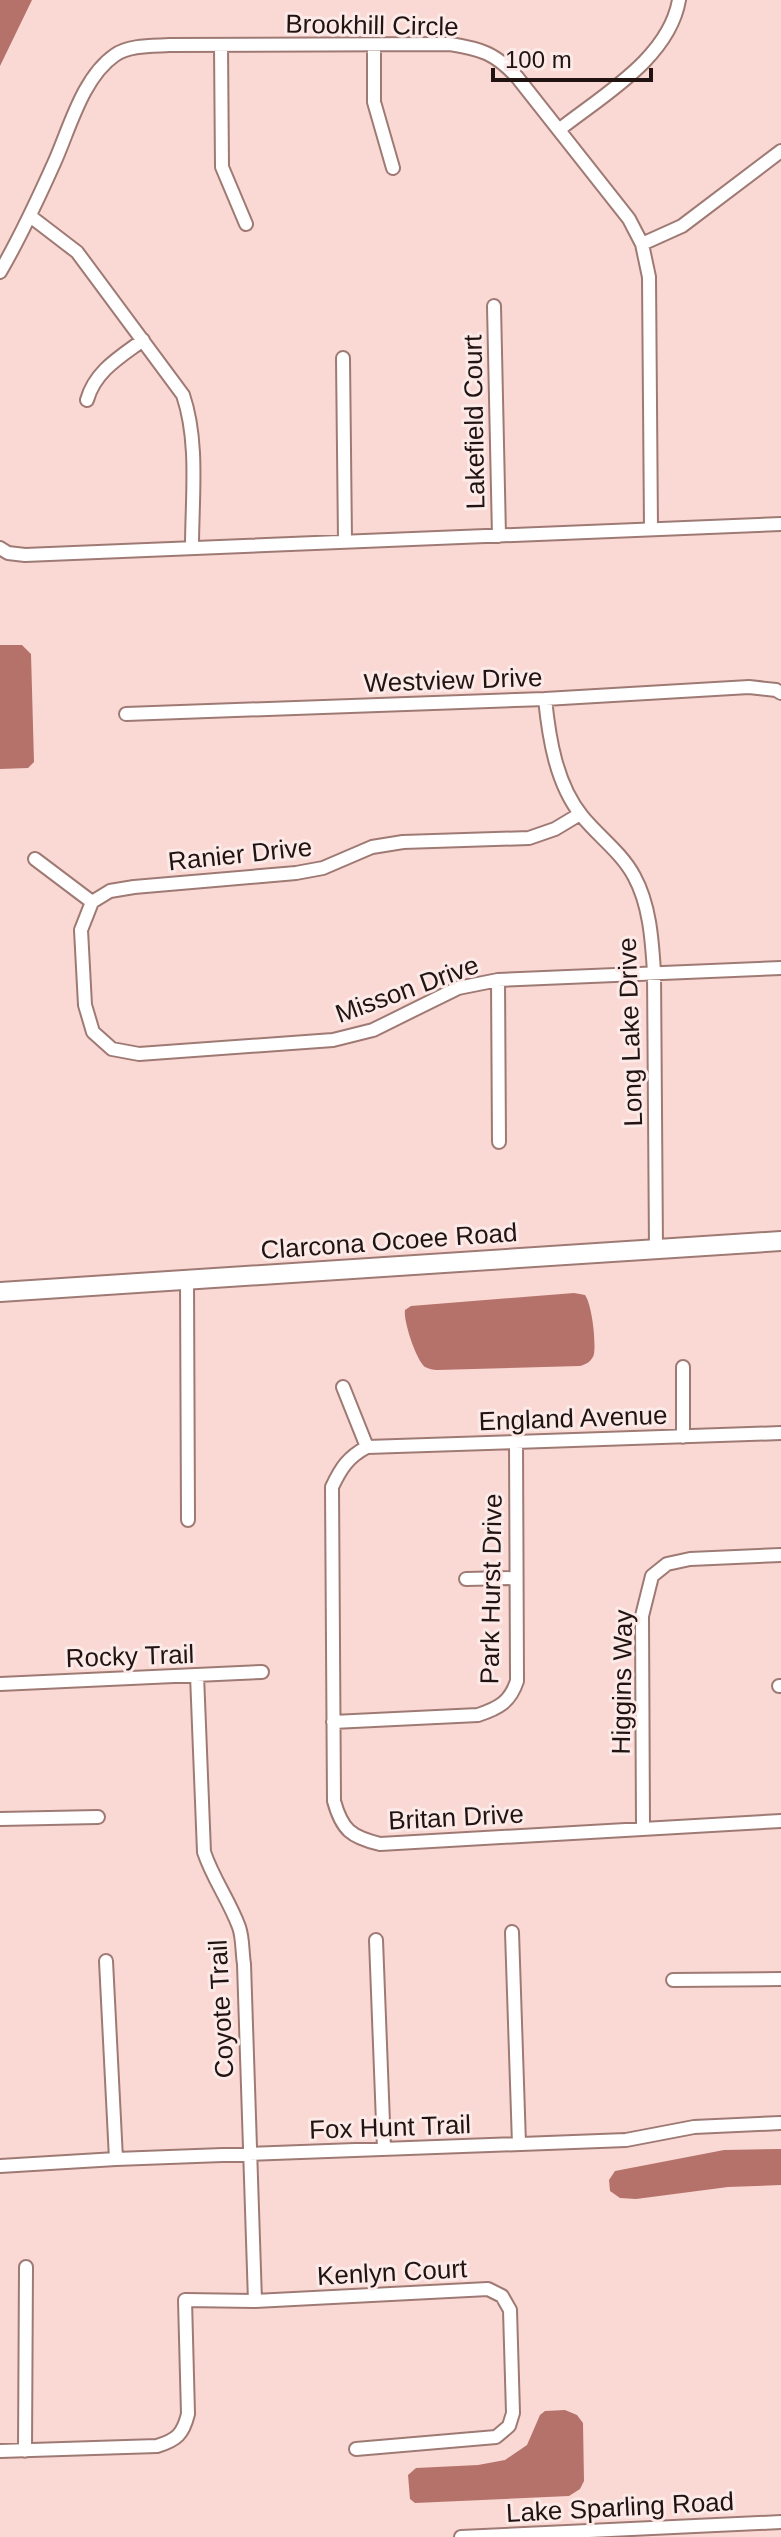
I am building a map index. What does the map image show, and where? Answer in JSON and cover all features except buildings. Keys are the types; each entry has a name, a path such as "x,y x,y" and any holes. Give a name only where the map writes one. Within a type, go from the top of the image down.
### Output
{"street":[{"path":"560,129 659,48 677,13 679,0"},
{"name":"Brookhill Circle","path":"0,272 30,216 86,91 100,69 117,53 142,46 450,44 481,49 501,60 560,129 629,219 642,244 649,277 651,529"},
{"path":"374,45 374,102 393,168"},
{"path":"221,46 222,167 246,224"},
{"path":"642,244 682,226 781,151"},
{"path":"30,216 77,252 183,395 190,414 192,547"},
{"name":"Lakefield Court","path":"494,306 499,536"},
{"path":"87,400 91,384 105,369 143,340"},
{"path":"343,358 345,541"},
{"path":"0,548 8,553 25,555 781,524"},
{"name":"Westview Drive","path":"126,714 545,699 749,687 781,693"},
{"name":"Long Lake Drive","path":"545,699 549,739 561,777 580,814 616,851 634,876 651,937 654,972 656,1249"},
{"name":"Ranier Drive","path":"92,902 110,891 134,887 323,868 372,847 403,842 529,838 555,829 580,814"},
{"path":"35,859 92,902"},
{"name":"Misson Drive","path":"92,902 81,930 85,1005 93,1032 112,1049 139,1054 333,1040 373,1030 458,988 498,980 781,968"},
{"path":"498,980 499,1142"},
{"name":"Clarcona Ocoee Road","path":"0,1292 781,1241"},
{"path":"187,1281 188,1520"},
{"path":"683,1367 683,1437"},
{"path":"343,1387 367,1447"},
{"name":"England Avenue","path":"367,1447 781,1433"},
{"name":"Park Hurst Drive","path":"333,1722 478,1715 498,1708 512,1697 517,1681 516,1442"},
{"name":"Britan Drive","path":"367,1447 342,1466 332,1487 334,1801 340,1823 359,1839 380,1844 781,1821"},
{"name":"Higgins Way","path":"643,1827 642,1616 652,1576 667,1564 690,1559 781,1555"},
{"path":"466,1579 515,1578"},
{"name":"Rocky Trail","path":"0,1684 262,1672"},
{"name":"Coyote Trail","path":"197,1675 204,1852 212,1877 225,1895 240,1930 255,2301"},
{"path":"0,1819 98,1817"},
{"path":"512,1932 519,2144"},
{"path":"376,1940 384,2149"},
{"path":"106,1961 116,2159"},
{"path":"673,1980 781,1979"},
{"name":"Fox Hunt Trail","path":"0,2166 626,2140 694,2127 781,2123"},
{"path":"0,2451 25,2451 26,2267"},
{"name":"Kenlyn Court","path":"25,2451 157,2446 177,2438 184,2430 188,2414 185,2300 255,2301 488,2289 502,2296 510,2310 513,2413 509,2426 496,2437 356,2449"},
{"name":"Lake Sparling Road","path":"461,2537 781,2522"}],"shaded area":[{"path":"0,0 32,0 0,66"},
{"path":"0,645 22,645 31,654 34,762 28,768 0,769"},
{"path":"574,1293 585,1295 594,1332 593,1356 580,1366 430,1369 421,1363 406,1322 405,1310 411,1306"},
{"path":"781,2149 781,2185 728,2187 636,2199 620,2198 610,2191 609,2180 615,2171 724,2150"},
{"path":"565,2410 577,2415 583,2423 584,2481 580,2489 569,2496 415,2503 410,2499 408,2475 416,2468 478,2465 505,2460 527,2445 540,2415 545,2411"}]}
